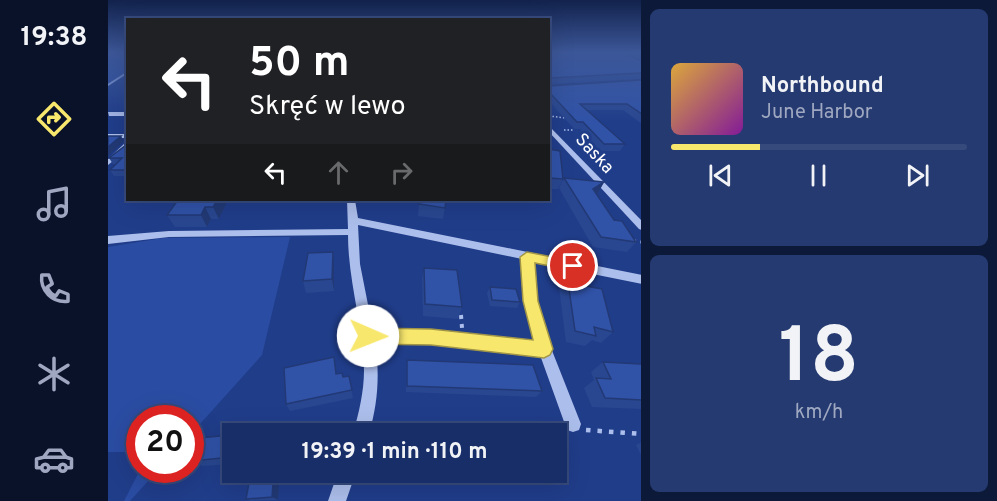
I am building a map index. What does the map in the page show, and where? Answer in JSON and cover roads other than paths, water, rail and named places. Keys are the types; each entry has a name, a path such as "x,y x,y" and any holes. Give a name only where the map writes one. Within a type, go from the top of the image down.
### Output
{"street":[{"path":"109,114 126,114"},
{"name":"Saska","path":"550,130 641,226"},
{"path":"108,136 126,136"},
{"path":"108,163 126,147"},
{"path":"351,201 355,266 368,336 371,377 370,405 364,423"},
{"path":"108,240 169,234 354,226 641,280"},
{"path":"527,257 530,301 544,349 577,427"},
{"path":"368,336 431,337 544,349"},
{"path":"337,501 343,483"}],"waterway":[{"path":"108,85 123,75"}]}
